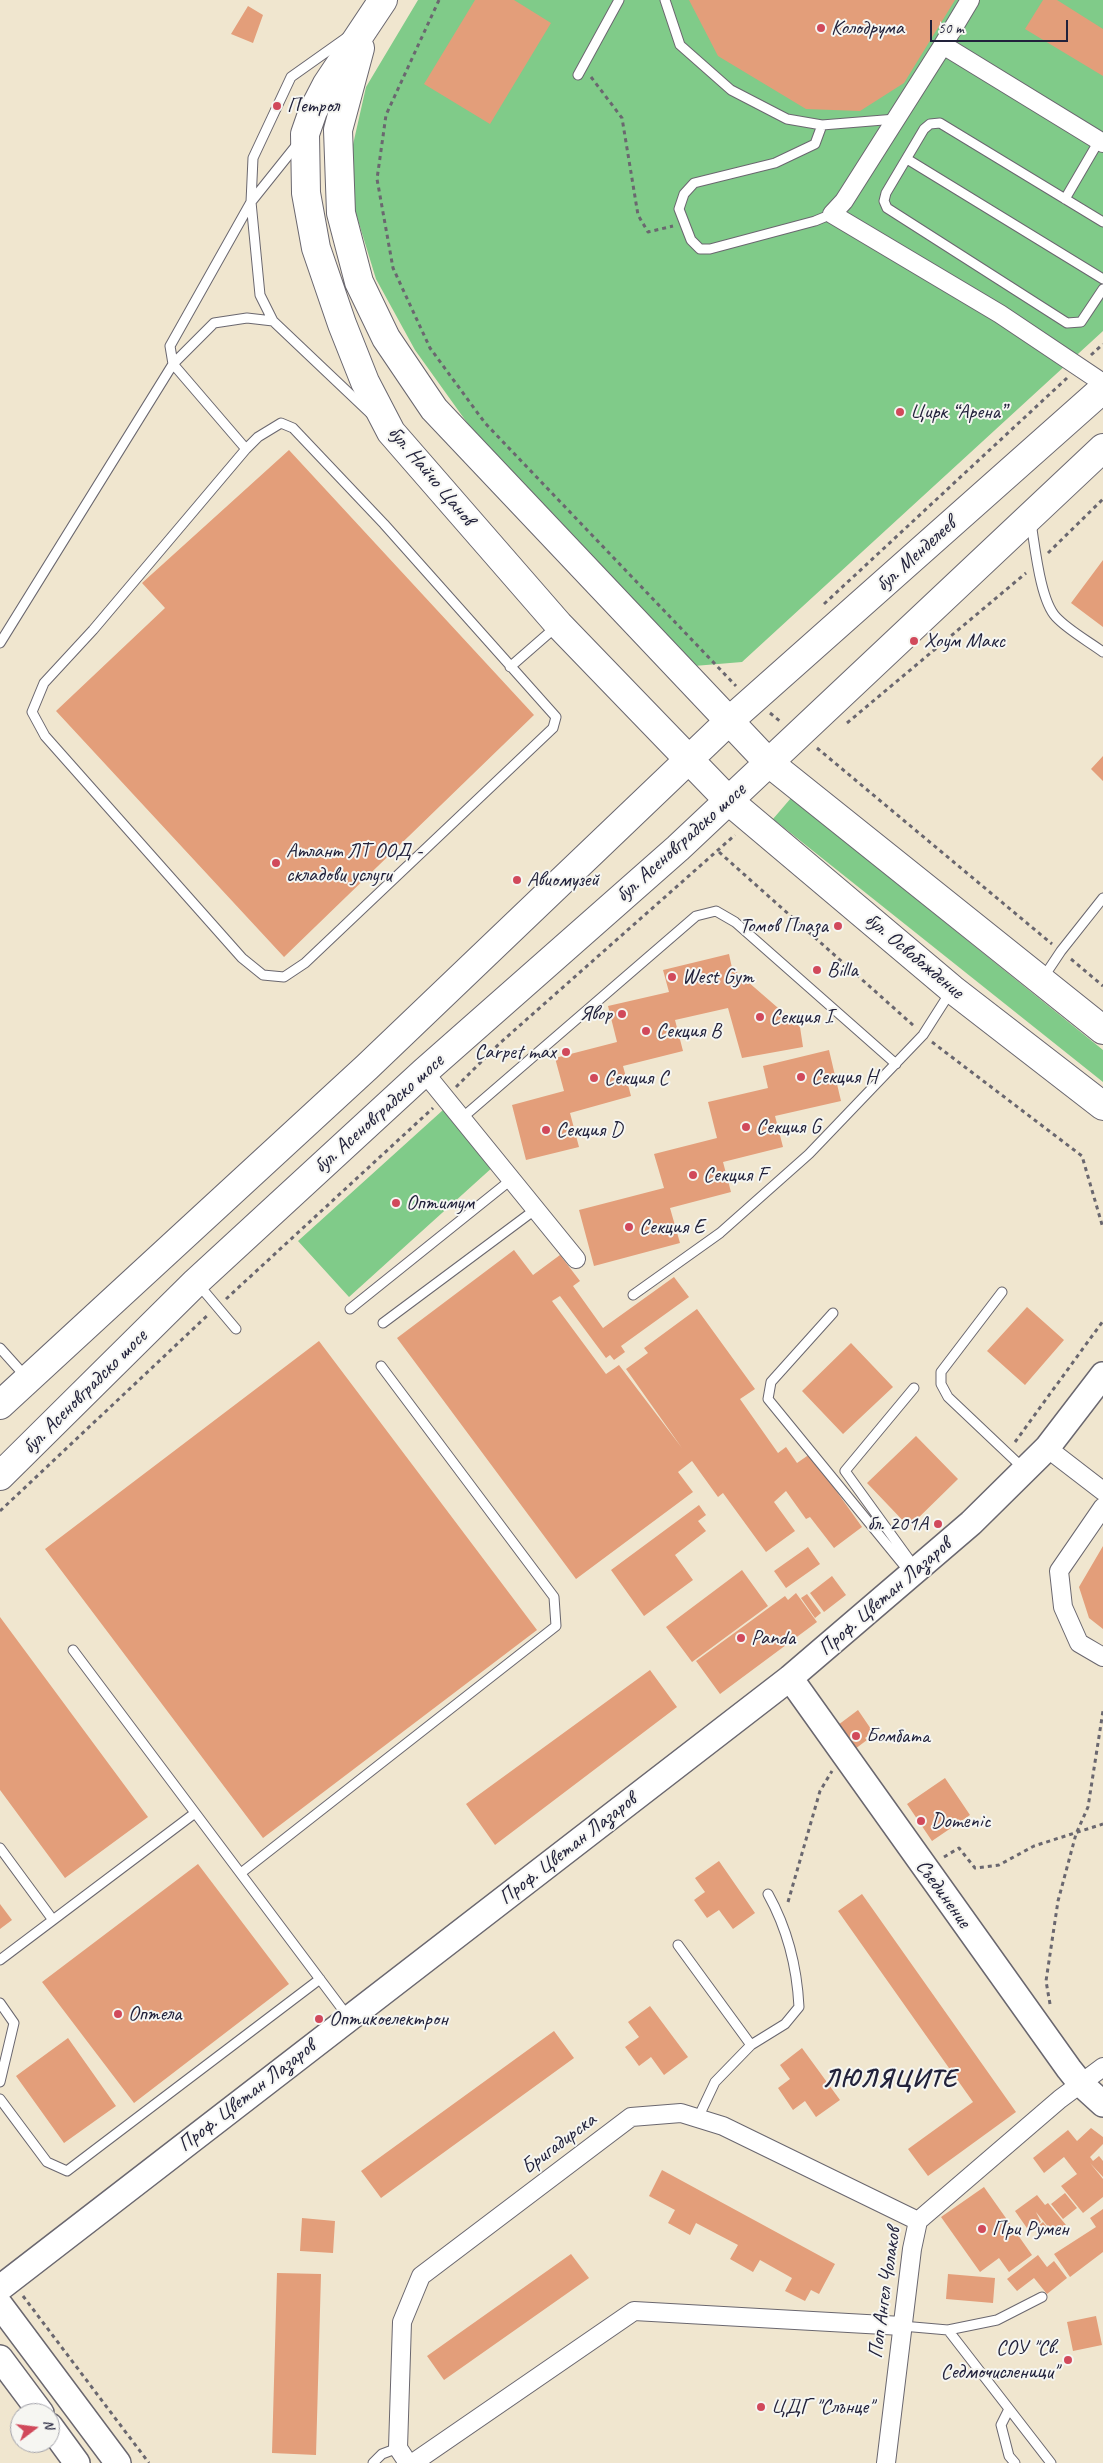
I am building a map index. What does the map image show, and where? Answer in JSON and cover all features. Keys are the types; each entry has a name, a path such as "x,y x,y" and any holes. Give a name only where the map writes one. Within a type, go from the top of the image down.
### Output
{"main road":[{"name":"бул. Найчо Цанов","path":"383,0 327,84 312,111 305,134 306,193 316,248 365,382 391,432 559,624 729,801"},
{"name":"бул. Найчо Цанов","path":"367,22 338,130 341,212 359,282 386,338 434,409 728,722 768,762"},
{"name":"бул. Менделеев","path":"728,722 744,688 1103,389"},
{"path":"1103,448 1030,519 808,745 768,762 1103,1030"},
{"name":"бул. Асеновградско шосе","path":"0,1405 367,1067 728,722"},
{"name":"бул. Асеновградско шосе","path":"0,1476 196,1282 424,1072 729,801 768,762"},
{"name":"бул. Освобождение","path":"729,801 952,989 1103,1106"}],"street":[{"path":"970,0 844,201 832,214 1000,314 1103,383"},
{"path":"943,45 1102,139"},
{"path":"424,1072 576,1259"},
{"name":"Проф. Цветан Лазаров","path":"6,2283 790,1678 970,1523 1016,1461 1047,1448 1103,1374"},
{"path":"1047,1448 1103,1491"},
{"path":"1103,1507 1059,1571 1063,1607 1079,1643 1103,1657"},
{"name":"Съединение","path":"790,1678 926,1871 1081,2084 1103,2104"},
{"name":"Поп Ангел Чолаков","path":"886,2463 902,2326 918,2221 1103,2067"},
{"name":"Бригадирска","path":"398,2448 402,2322 422,2276 631,2117 681,2113 723,2126 918,2221"},
{"path":"0,2305 118,2463"},
{"path":"413,2463 634,2311 902,2326"},
{"path":"0,2358 34,2403"},
{"path":"60,2440 77,2463"},
{"path":"398,2448 408,2463"}],"lane":[{"path":"581,71 619,0"},
{"path":"665,0 680,45 731,90 787,119 822,125 896,119"},
{"path":"367,22 291,77 253,158 251,202 260,295 273,321 391,432"},
{"path":"1103,222 940,123 930,124 924,129 886,193 884,200 887,208 1068,323 1081,322 1103,289"},
{"path":"822,125 815,144 775,163 694,183 684,194 679,209 691,240 700,249 710,249 815,221 832,214"},
{"path":"246,450 173,364 170,346 251,202 305,134"},
{"path":"1065,198 1102,139"},
{"path":"906,159 1103,279"},
{"path":"0,644 173,364 214,323 247,318 273,321"},
{"path":"281,423 293,428 384,524 556,717 553,728 305,963 284,978 263,975 242,958 45,736 32,712 44,683 93,630 246,450 258,437 281,423"},
{"path":"1030,519 1039,562 1040,578 1047,600 1055,616 1103,652"},
{"path":"510,667 559,624"},
{"path":"1042,981 1061,951 1103,898"},
{"path":"462,1118 696,916 716,911 735,922 896,1064"},
{"path":"633,1295 727,1226 809,1154 923,1035 952,989"},
{"path":"350,1309 512,1179"},
{"path":"383,1323 536,1209"},
{"path":"196,1282 236,1328"},
{"path":"1002,1292 941,1372 941,1384 948,1397 1016,1461"},
{"path":"832,1313 771,1382 768,1399 914,1572"},
{"path":"0,1348 28,1379"},
{"path":"241,1873 556,1626 554,1598 381,1366"},
{"path":"914,1388 845,1471 914,1572"},
{"path":"73,1650 349,2018"},
{"path":"0,1960 195,1813"},
{"path":"0,1848 53,1920"},
{"path":"698,2118 715,2082 752,2045 785,2024 799,2007 797,1973 782,1919 768,1894"},
{"path":"678,1945 752,2045"},
{"path":"0,2099 47,2162 67,2171 320,1979"},
{"path":"0,2003 14,2024 0,2082"},
{"path":"902,2326 948,2330 996,2320 1042,2297"},
{"path":"948,2330 1051,2463"},
{"path":"1009,2408 1001,2425 1009,2456 1015,2463"},
{"path":"373,2463 382,2454 398,2448"}],"path":[{"path":"439,0 386,115 377,179 393,268 430,348 485,424 744,688 808,745 1103,986"},
{"path":"581,71 622,118 638,216 648,232 684,223"},
{"path":"824,604 1103,344"},
{"path":"840,729 1039,562 1103,499"},
{"path":"808,745 825,742"},
{"path":"0,1511 217,1306 445,1097 500,1044 719,852"},
{"path":"1016,1461 1103,1321"},
{"path":"1051,2011 1046,1981 1049,1958 1062,1884 1076,1834 1080,1829 1088,1807 1103,1711"},
{"path":"782,1919 820,1791 832,1771 846,1757"},
{"path":"926,1871 958,1848 975,1868 984,1868 1000,1865 1034,1846 1103,1824"},
{"path":"6,2283 149,2463"}],"green space":[{"path":"418,0 1103,0 1103,331 742,662 694,666 468,424 415,350 376,279 354,207 352,149 366,87"},
{"path":"791,798 1103,1050 1103,1082 773,819"},
{"name":"Оптимум","path":"443,1110 494,1166 349,1297 298,1241"}],"building":[{"path":"475,0 514,0 551,23 490,124 424,84"},
{"name":"Колодрума","path":"689,0 955,0 904,83 860,111 806,109 718,56"},
{"path":"1043,0 1057,0 1103,29 1103,76 1025,29"},
{"path":"248,6 263,15 253,43 231,34"},
{"path":"289,450 534,715 284,957 56,711 165,608 142,583"},
{"path":"1103,560 1103,627 1071,603"},
{"path":"1103,756 1103,781 1091,769"},
{"path":"729,954 732,968 800,1027 803,1047 742,1058 728,1008 675,1020 683,1051 623,1066 631,1096 570,1113 579,1147 526,1160 512,1105 564,1091 555,1058 617,1042 608,1006 669,992 663,970"},
{"path":"829,1050 841,1101 775,1116 783,1147 723,1162 731,1192 670,1208 680,1243 594,1266 579,1210 664,1188 654,1154 717,1138 708,1102 768,1088 763,1066"},
{"path":"514,1250 533,1275 560,1255 580,1281 573,1286 603,1328 674,1277 689,1297 621,1346 625,1352 614,1360 610,1355 606,1358 560,1296 552,1301 606,1374 619,1365 682,1448 626,1369 648,1353 644,1348 697,1309 755,1389 740,1399 778,1453 786,1447 797,1463 810,1454 862,1527 834,1548 810,1517 806,1519 786,1491 774,1502 795,1531 766,1552 723,1493 718,1497 692,1461 678,1472 693,1492 576,1579 397,1338"},
{"path":"1027,1307 1064,1340 1025,1385 987,1351"},
{"path":"319,1341 537,1630 263,1838 45,1549"},
{"path":"851,1343 893,1387 843,1434 802,1391"},
{"path":"916,1436 958,1479 909,1527 867,1483"},
{"path":"699,1505 706,1515 698,1521 706,1531 675,1555 693,1580 644,1616 611,1570"},
{"path":"1103,1546 1103,1629 1089,1618 1079,1587"},
{"path":"808,1547 820,1564 786,1588 774,1571"},
{"path":"742,1570 768,1606 692,1662 666,1627"},
{"path":"832,1576 846,1595 824,1612 810,1593"},
{"path":"796,1593 817,1622 720,1694 696,1661 785,1596 788,1600"},
{"path":"807,1594 821,1613 815,1618 801,1598"},
{"path":"0,1617 148,1817 65,1878 0,1790"},
{"path":"650,1670 677,1707 495,1845 466,1804"},
{"path":"858,1710 873,1732 865,1738 867,1740 851,1752 834,1728"},
{"path":"945,1778 970,1815 932,1841 907,1804"},
{"path":"719,1861 755,1913 733,1929 719,1910 707,1918 694,1900 705,1892 695,1878"},
{"path":"198,1864 289,1984 134,2103 42,1982"},
{"path":"862,1894 1016,2112 928,2176 908,2149 973,2102 838,1911"},
{"path":"0,1904 12,1920 0,1929"},
{"path":"650,2006 688,2057 664,2075 651,2057 639,2066 625,2047 639,2037 628,2022"},
{"path":"554,2031 574,2058 381,2198 361,2171"},
{"path":"68,2038 116,2106 64,2143 16,2076"},
{"path":"802,2048 840,2100 816,2117 805,2101 793,2110 778,2088 790,2079 780,2065"},
{"path":"1091,2128 1103,2137 1103,2144 1090,2157 1093,2161 1099,2156 1103,2161 1103,2177 1090,2163 1103,2179 1103,2197 1083,2213 1061,2186 1077,2174 1064,2157 1044,2173 1033,2158 1068,2130 1077,2141"},
{"path":"662,2170 835,2264 819,2294 811,2290 805,2301 785,2291 792,2278 760,2260 753,2272 730,2259 738,2245 696,2223 690,2235 668,2223 675,2210 649,2196"},
{"name":"При Румен","path":"984,2187 1032,2255 1009,2272 999,2258 980,2272 941,2217"},
{"path":"1065,2193 1077,2208 1063,2219 1051,2204"},
{"path":"1037,2195 1045,2205 1048,2203 1066,2225 1054,2234 1036,2212 1041,2222 1029,2231 1015,2211"},
{"path":"1103,2209 1103,2252 1070,2277 1054,2254 1096,2227 1090,2218"},
{"path":"302,2218 335,2221 333,2253 300,2251"},
{"path":"1043,2222 1050,2231 1045,2235 1038,2226"},
{"path":"571,2254 589,2278 444,2380 427,2356"},
{"path":"1038,2255 1047,2267 1054,2261 1067,2278 1047,2294 1034,2278 1017,2291 1007,2279"},
{"path":"277,2273 321,2274 316,2455 272,2453"},
{"path":"948,2274 995,2278 993,2303 946,2299"},
{"path":"1096,2316 1102,2345 1073,2351 1067,2322"}],"place":[{"name":"Колодрума","path":"821,28"},
{"name":"Петрол","path":"277,106"},
{"name":"Цирк “Арена”","path":"900,412"},
{"name":"Хоум Макс","path":"914,641"},
{"name":"Атлант ЛТ ООД - складови услуги","path":"276,863"},
{"name":"Авиомузей","path":"517,880"},
{"name":"Томов Плаза","path":"838,926"},
{"name":"Billa","path":"817,970"},
{"name":"West Gym","path":"672,977"},
{"name":"Явор","path":"622,1014"},
{"name":"Секция I","path":"760,1017"},
{"name":"Секция B","path":"646,1031"},
{"name":"Carpet max","path":"566,1052"},
{"name":"Секция H","path":"801,1077"},
{"name":"Секция C","path":"594,1078"},
{"name":"Секция G","path":"746,1127"},
{"name":"Секция D","path":"546,1130"},
{"name":"Секция F","path":"693,1175"},
{"name":"Оптимум","path":"396,1203"},
{"name":"Секция E","path":"629,1227"},
{"name":"бл. 201А","path":"938,1524"},
{"name":"Panda","path":"741,1638"},
{"name":"Бомбата","path":"856,1736"},
{"name":"Domenic","path":"921,1821"},
{"name":"Оптела","path":"118,2014"},
{"name":"Оптикоелектрон","path":"319,2019"},
{"name":"При Румен","path":"982,2229"},
{"name":"СОУ \"Св. Седмочисленици\"","path":"1068,2360"},
{"name":"ЦДГ \"Слънце\"","path":"761,2407"}],"district":[{"name":"ЛЮЛЯЦИТЕ","path":"890,2079"}]}
